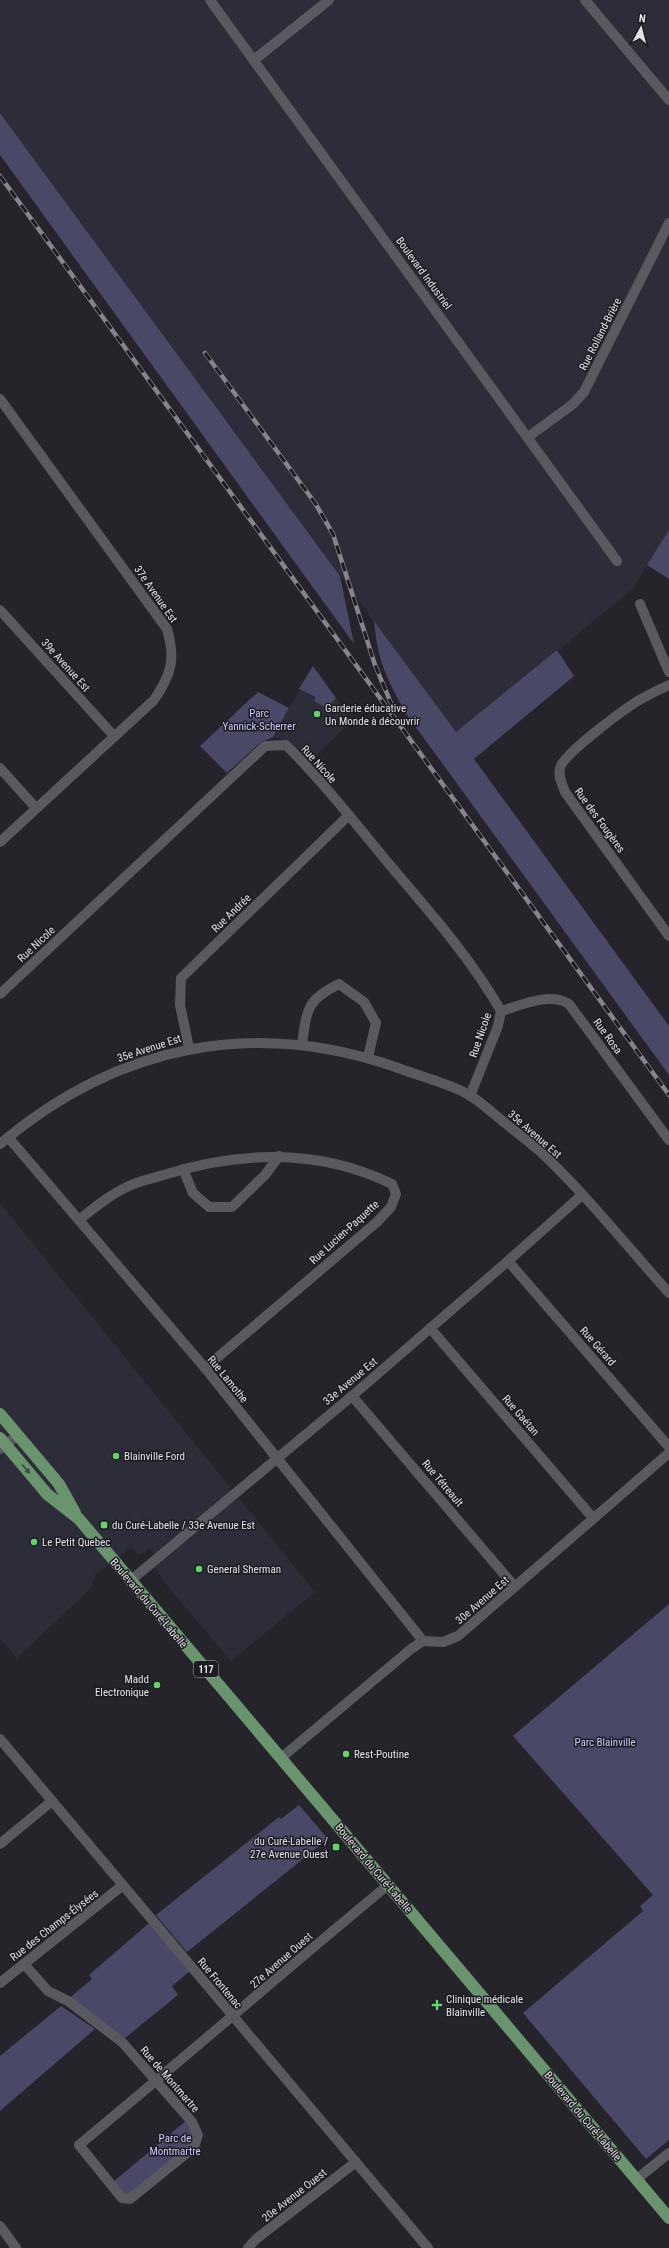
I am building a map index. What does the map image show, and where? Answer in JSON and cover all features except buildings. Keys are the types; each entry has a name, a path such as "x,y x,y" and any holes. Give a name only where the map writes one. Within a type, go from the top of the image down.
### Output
{"main road":[{"name":"Boulevard du Curé-Labelle","path":"0,1414 59,1484 79,1519 130,1581 669,2218"},
{"name":"Boulevard du Curé-Labelle","path":"2,1444 48,1494 79,1519"}],"street":[{"name":"Boulevard Industriel","path":"210,0 617,561"},
{"path":"254,60 329,0"},
{"path":"585,0 669,100"},
{"name":"Rue Rolland-Brière","path":"528,437 573,404 584,392 669,223"},
{"name":"37e Avenue Est","path":"0,399 167,629 172,649 168,680 154,700 113,735 0,842"},
{"path":"640,604 669,672"},
{"name":"39e Avenue Est","path":"0,610 113,735"},
{"name":"Rue des Fougères","path":"669,685 640,699 580,744 567,757 560,767 560,779 565,792 669,936"},
{"name":"Rue Nicole","path":"0,994 265,746 286,745 349,815 453,941 484,982 501,1011 498,1026 470,1096"},
{"path":"0,768 36,808"},
{"name":"Rue Andrée","path":"189,1048 180,1005 180,978 349,815"},
{"path":"302,1044 307,1011 321,993 339,984 364,1002 376,1023 368,1057"},
{"name":"Rue Rosa","path":"501,1011 550,998 561,999 569,1004 669,1140"},
{"name":"35e Avenue Est","path":"0,1144 60,1101 98,1079 138,1062 189,1048 249,1043 302,1044 368,1057 470,1096 541,1152 582,1195 669,1293"},
{"name":"Rue Lamothe","path":"8,1137 205,1368 423,1641"},
{"path":"183,1169 193,1194 210,1207 232,1207 265,1175 279,1156"},
{"name":"Rue Lucien-Paquette","path":"79,1220 103,1201 130,1185 183,1169 224,1160 279,1156 326,1162 392,1184 396,1194 390,1207 377,1222 205,1368"},
{"name":"33e Avenue Est","path":"130,1581 276,1457 352,1396 508,1262 582,1195"},
{"name":"Rue Gérard","path":"508,1262 669,1447"},
{"name":"Rue Gaétan","path":"430,1328 593,1518"},
{"name":"Rue Tétreault","path":"352,1396 515,1587"},
{"path":"2,1444 18,1435"},
{"name":"30e Avenue Est","path":"423,1641 443,1642 458,1636 669,1453"},
{"path":"281,1758 423,1641"},
{"name":"Rue Frontenac","path":"0,1739 356,2162 421,2246"},
{"path":"0,1844 52,1801"},
{"name":"Rue des Champs-Élysées","path":"0,1983 123,1885"},
{"name":"27e Avenue Ouest","path":"79,2145 233,2017 388,1885"},
{"name":"Rue de Montmartre","path":"24,1964 48,1991 68,2001 122,2042 192,2122 198,2135 194,2147 130,2199 122,2198 79,2145"},
{"path":"636,2180 669,2152"},
{"name":"20e Avenue Ouest","path":"248,2248 256,2239 356,2162"},
{"path":"0,2226 16,2248"}],"shaded area":[{"path":"0,0 669,0 669,530 633,589 456,733 0,113"},
{"name":"Garderie éducative Un Monde à découvrir","path":"313,666 352,721 309,762 290,741 273,737"},
{"path":"0,1203 315,1592 231,1661 163,1581 157,1571 151,1548 139,1555 131,1548 95,1575 91,1588 17,1658 0,1639"}],"green space":[{"path":"0,113 340,576 354,644 0,155"},
{"path":"669,530 669,579 647,565"},
{"path":"374,621 456,732 557,650 574,676 474,759 669,1026 669,1075 407,715 384,670 378,648"},
{"path":"313,666 336,698 327,708 314,701 316,697 299,689"},
{"name":"Parc Yannick-Scherrer","path":"258,692 289,708 273,737 261,742 227,773 200,746"},
{"name":"Parc Blainville","path":"669,1604 669,2140 646,2159 523,2013 643,1911 640,1906 653,1895 513,1736"},
{"path":"299,1805 328,1839 187,1952 156,1915 279,1817 281,1819"},
{"path":"149,1923 190,1971 172,1986 178,1995 125,2038 68,1999 92,1979 89,1975"},
{"path":"61,2006 95,2029 0,2111 0,2056"},
{"name":"Parc de Montmartre","path":"188,2119 196,2135 192,2145 129,2197 112,2183"}],"railway":[{"path":"0,176 669,1095"},
{"path":"205,353 315,503 333,534 375,665 393,708"}],"place":[{"name":"Garderie éducative Un Monde à découvrir","path":"317,714"},
{"name":"Blainville Ford","path":"116,1456"},
{"name":"du Curé-Labelle / 33e Avenue Est","path":"104,1525"},
{"name":"Le Petit Quebec","path":"34,1542"},
{"name":"General Sherman","path":"199,1569"},
{"name":"Madd Electronique","path":"157,1685"},
{"name":"Rest-Poutine","path":"346,1754"},
{"name":"du Curé-Labelle / 27e Avenue Ouest","path":"336,1847"},
{"name":"Clinique médicale Blainville","path":"437,2005"}]}
